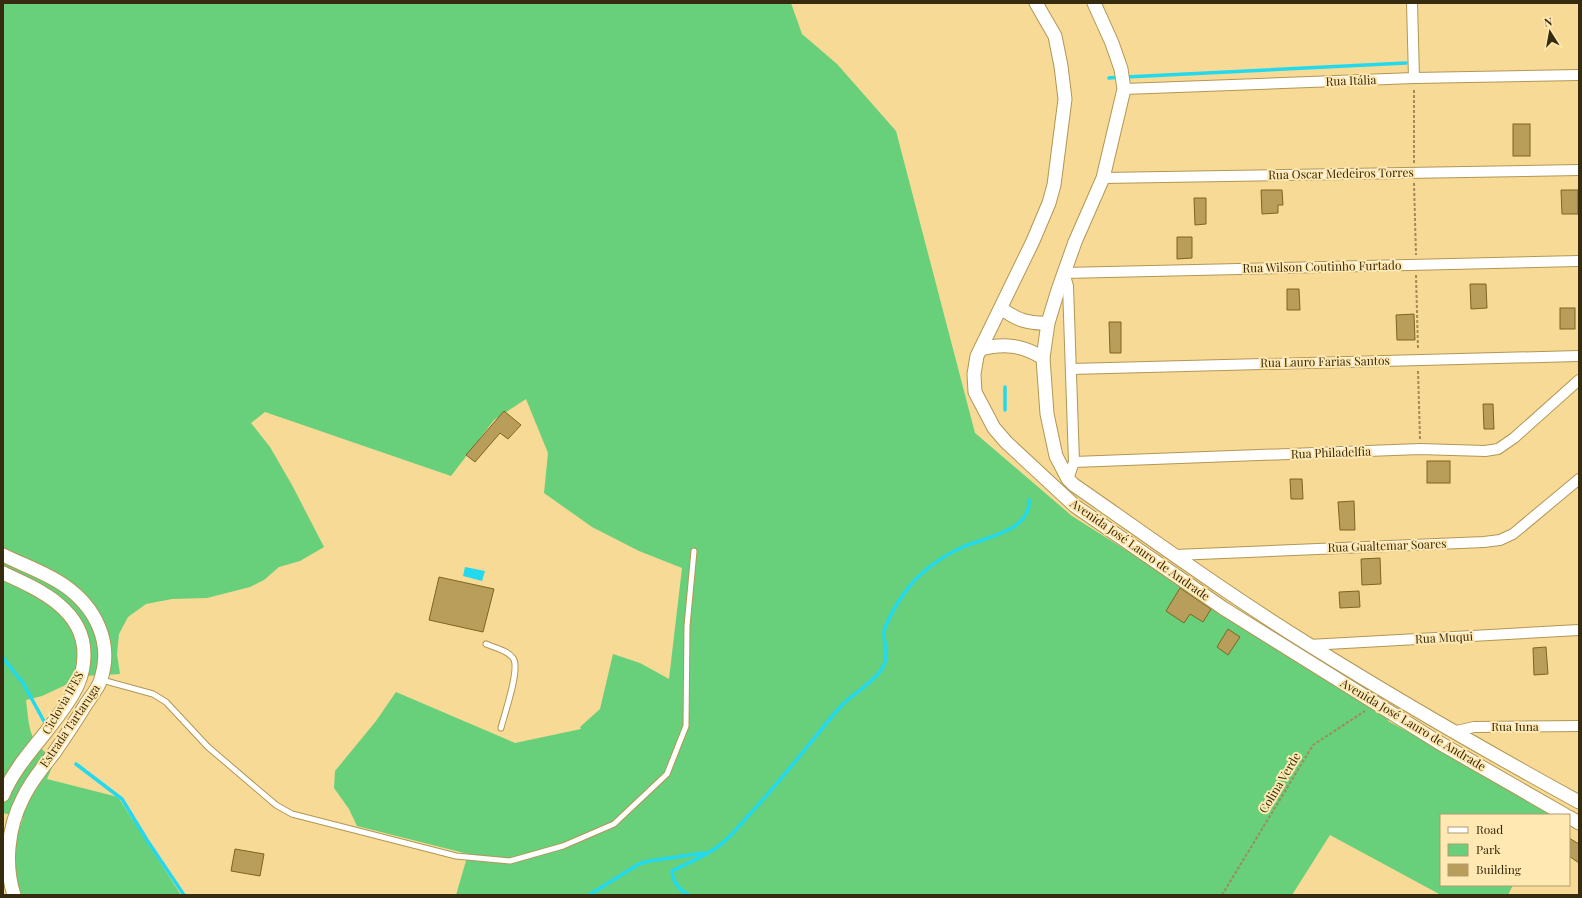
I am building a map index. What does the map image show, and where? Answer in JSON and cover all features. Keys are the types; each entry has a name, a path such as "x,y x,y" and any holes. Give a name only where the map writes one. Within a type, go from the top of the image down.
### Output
{"street":[{"name":"Avenida José Lauro de Andrade","path":"1036,3 1055,36 1061,66 1065,99 1054,186 1050,203 977,356 974,374 975,392 994,428 1006,442 1075,506 1223,608 1438,742 1563,814"},
{"path":"1094,3 1112,43 1121,69 1124,86"},
{"path":"1412,3 1414,78"},
{"name":"Rua Itália","path":"1124,86 1414,78 1579,76"},
{"name":"Avenida José Lauro de Andrade","path":"1124,86 1103,178 1064,273 1048,323 1043,358 1049,421 1056,456 1068,479 1074,485 1175,555 1309,645 1452,732 1579,802"},
{"name":"Rua Oscar Medeiros Torres","path":"1103,178 1579,170"},
{"name":"Rua Wilson Coutinho Furtado","path":"1064,273 1579,261"},
{"path":"1064,273 1068,286 1074,462 1068,479"},
{"path":"1001,308 1010,316 1022,322 1035,324 1048,323"},
{"path":"981,349 997,345 1014,345 1030,350 1043,358"},
{"name":"Rua Lauro Farias Santos","path":"1071,369 1579,356"},
{"name":"Rua Philadelfia","path":"1074,462 1420,449 1485,451 1498,449 1514,438 1579,380"},
{"name":"Rua Gualtemar Soares","path":"1175,555 1484,542 1500,540 1514,534 1579,479"},
{"name":"Estrada Tartaruga","path":"3,555 65,586 83,601 97,619 105,649 105,663 101,680 68,734 38,773 22,798 9,841 10,881 14,895"},
{"name":"Estrada Tartaruga","path":"3,573 50,598 68,613 80,631 84,650 84,664 78,684 59,714 17,769 3,795"},
{"name":"Rua Muqui","path":"1309,645 1579,630"},
{"name":"Rua Iuna","path":"1452,732 1474,727 1579,726"},
{"path":"1570,818 1579,823"}],"lane":[{"path":"101,680 153,694 166,702 208,747 276,806 292,814 456,856 510,861 563,846 614,824 667,774 686,726 687,626 694,551"},
{"path":"486,644 505,651 515,659 517,670 501,728"}],"path":[{"name":"Colina Verde","path":"1222,895 1313,745 1376,704"}],"green space":[{"path":"3,3 791,3 802,34 837,64 896,131 975,433 1072,516 1390,717 1388,721 1554,811 1552,814 1440,814 1440,886 1512,886 1508,895 1441,895 1330,835 1292,895 456,895 468,854 357,826 349,809 334,788 335,771 376,721 396,692 515,743 581,729 580,727 600,709 613,654 640,663 669,679 682,568 639,551 592,527 544,493 548,453 526,399 494,420 451,476 265,412 251,423 270,447 292,485 324,547 300,561 279,567 264,580 250,587 207,598 172,599 146,604 128,617 119,634 117,654 120,674 85,676 42,696 26,700 28,720 35,741 55,760 47,779 118,797 181,895 20,895 14,870 14,844 23,818 3,813"}],"water":[{"path":"465,567 485,571 482,581 463,576"}],"building":[{"path":"1513,124 1530,124 1530,156 1513,156"},
{"path":"1261,190 1282,190 1283,205 1278,205 1278,213 1262,214"},
{"path":"1561,190 1578,190 1578,214 1562,214"},
{"path":"1194,198 1206,198 1206,224 1195,225"},
{"path":"1177,237 1192,237 1192,258 1177,259"},
{"path":"1470,284 1486,284 1487,308 1471,309"},
{"path":"1287,289 1299,289 1300,310 1287,310"},
{"path":"1560,308 1575,308 1575,329 1560,329"},
{"path":"1414,314 1415,340 1397,340 1396,315"},
{"path":"1109,322 1121,322 1121,353 1110,353"},
{"path":"1483,404 1493,404 1494,429 1484,429"},
{"path":"504,411 521,425 508,439 500,433 475,462 466,455"},
{"path":"1427,461 1450,461 1450,483 1427,483"},
{"path":"1290,479 1302,479 1303,499 1291,499"},
{"path":"1354,501 1355,530 1340,530 1338,502"},
{"path":"1380,558 1381,584 1362,585 1361,559"},
{"path":"439,577 494,589 483,632 429,620"},
{"path":"1180,588 1211,609 1203,622 1190,614 1184,623 1166,611"},
{"path":"1359,591 1360,607 1340,608 1339,592"},
{"path":"1228,629 1240,637 1228,655 1217,647"},
{"path":"1546,647 1548,674 1534,675 1533,648"},
{"path":"1570,839 1579,844 1579,863 1570,857"},
{"path":"235,849 264,854 260,876 231,871"}],"waterway":[{"path":"1126,77 1406,63"},
{"path":"1109,78 1119,77"},
{"path":"1005,387 1005,410"},
{"path":"689,895 677,886 672,871 709,853 728,838 773,788 841,706 877,675 884,665 886,656 884,633 886,625 898,603 915,580 938,561 954,551 995,536 1015,526 1023,519 1028,511 1029,500"},
{"path":"3,658 23,683 45,723"},
{"path":"76,764 122,799 147,840 184,895"},
{"path":"589,895 639,864 649,861 704,853"}]}
